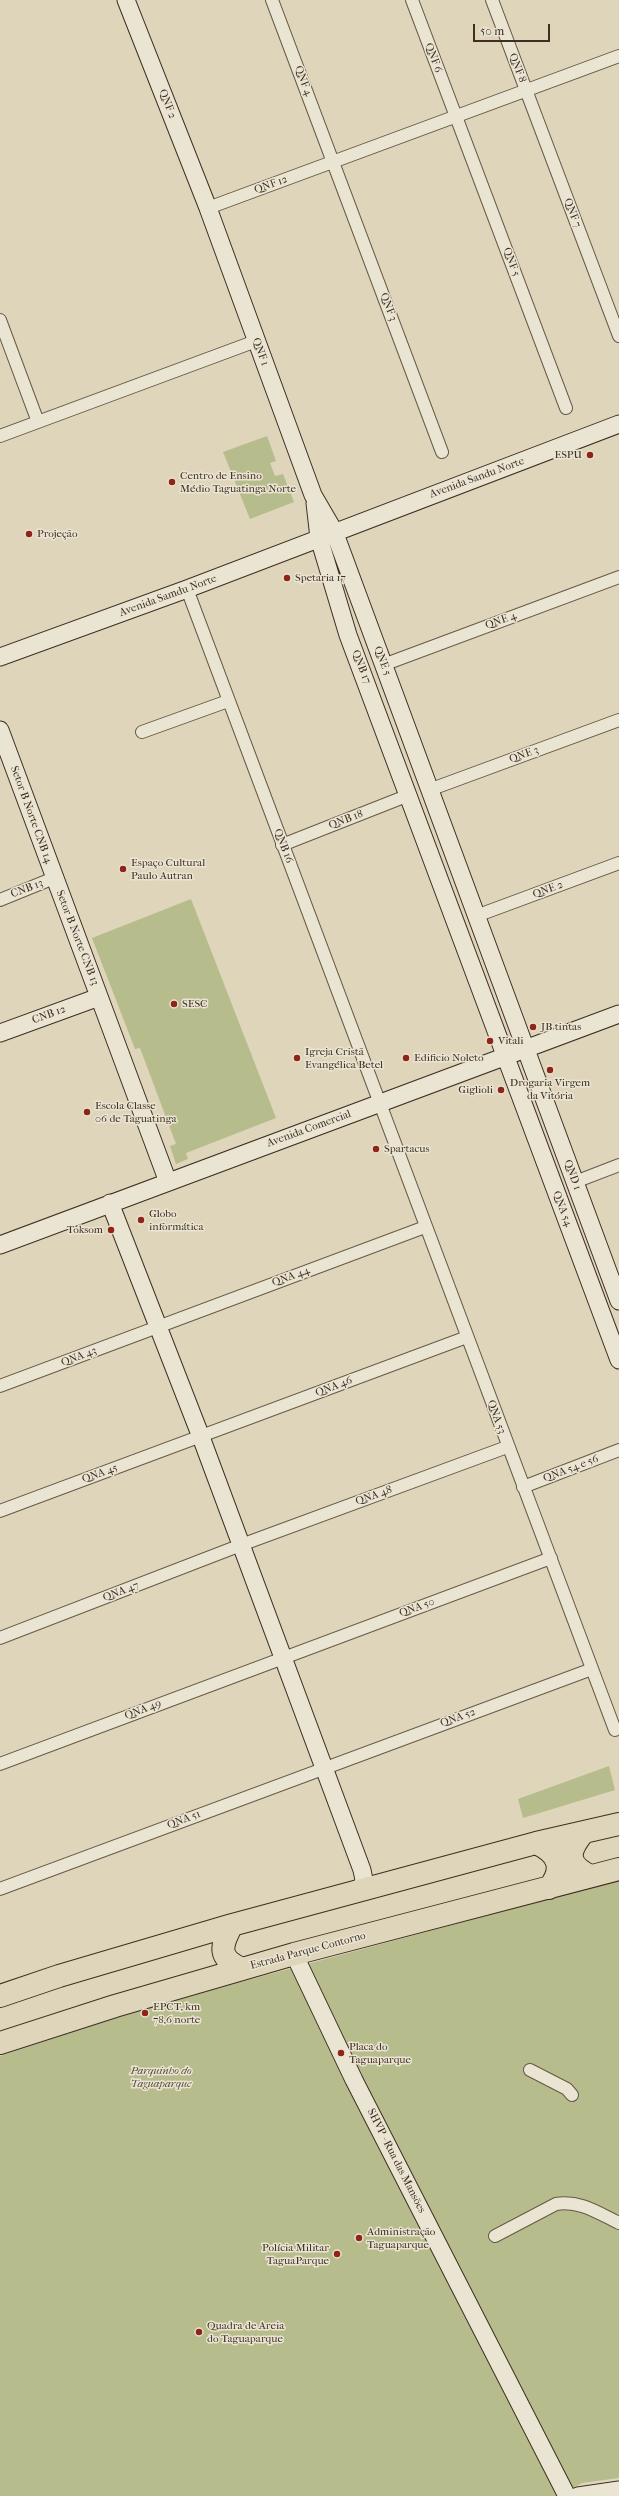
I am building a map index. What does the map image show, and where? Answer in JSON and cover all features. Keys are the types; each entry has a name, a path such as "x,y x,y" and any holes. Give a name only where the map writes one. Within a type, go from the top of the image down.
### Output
{"highway":[{"path":"0,1996 59,1976 232,1925 360,1892 536,1843 619,1824"},
{"path":"583,1833 572,1847 571,1857 576,1867 590,1876"},
{"path":"536,1843 549,1850 558,1866 558,1876 549,1888"},
{"name":"Estrada Parque Contorno","path":"0,2043 115,2006 294,1954 549,1888 619,1868"},
{"path":"232,1925 224,1940 224,1954 229,1962 242,1969"}],"main road":[{"name":"QNF 2","path":"126,0 208,208"},
{"name":"QNF 1","path":"208,208 327,534"},
{"name":"Avenida Sandu Norte","path":"327,534 619,424"},
{"name":"Avenida Samdu Norte","path":"0,657 187,589 327,534"},
{"name":"QNE 5","path":"327,534 358,598 478,922"},
{"name":"QNB 17","path":"327,534 337,602 460,935"},
{"path":"337,602 351,611 357,608 358,598"},
{"path":"348,635 356,627 369,627"},
{"name":"Setor B Norte CNB 14","path":"0,730 54,878"},
{"name":"Setor B Norte CNB 13","path":"54,878 168,1182"},
{"path":"478,922 473,935 460,935 505,1057"},
{"name":"QND 1","path":"478,922 619,1301"},
{"name":"CNB 12","path":"0,1033 99,997"},
{"name":"Avenida Comercial","path":"0,1245 619,1014"},
{"name":"QNA 54","path":"505,1057 619,1360"},
{"path":"534,1134 542,1126 554,1127"},
{"path":"110,1203 157,1327 201,1436 362,1870 364,1880 360,1892"},
{"path":"362,1870 382,1885"},
{"name":"SHVP - Rua das Mansões","path":"294,1954 354,2080 567,2496"},
{"path":"578,2496 619,2490"}],"street":[{"name":"QNF 4","path":"272,0 334,162"},
{"name":"QNF 6","path":"412,0 455,117"},
{"name":"QNF 8","path":"492,0 526,91"},
{"name":"QNF 12","path":"208,208 619,56"},
{"name":"QNF 7","path":"526,91 619,336"},
{"name":"QNF 5","path":"455,117 566,408"},
{"name":"QNF 3","path":"334,162 442,452"},
{"path":"0,320 38,422"},
{"path":"0,436 256,341"},
{"name":"QNE 4","path":"383,665 619,577"},
{"name":"QNB 16","path":"187,589 379,1103"},
{"path":"142,732 228,701"},
{"name":"QNE 3","path":"429,790 619,720"},
{"name":"QNB 18","path":"282,845 409,795"},
{"name":"QNE 2","path":"478,922 619,864"},
{"name":"CNB 13","path":"0,900 54,878"},
{"name":"QNA 53","path":"379,1103 507,1447 615,1730"},
{"path":"575,1182 619,1165"},
{"name":"QNA 44","path":"157,1327 425,1227"},
{"name":"QNA 43","path":"0,1386 157,1327"},
{"name":"QNA 46","path":"201,1436 467,1337"},
{"name":"QNA 45","path":"0,1511 201,1436"},
{"name":"QNA 48","path":"241,1545 507,1447"},
{"name":"QNA 54 e 56","path":"523,1488 619,1450"},
{"name":"QNA 47","path":"0,1638 241,1545"},
{"name":"QNA 50","path":"283,1657 550,1558"},
{"name":"QNA 49","path":"2,1764 283,1657"},
{"name":"QNA 52","path":"323,1767 592,1669"},
{"name":"QNA 51","path":"0,1889 323,1767"},
{"path":"530,2070 567,2089 572,2095"},
{"path":"495,2236 556,2204 564,2202 581,2204 619,2223"}],"green space":[{"path":"267,436 276,461 270,463 275,476 283,474 294,502 250,519 223,452"},
{"name":"SESC","path":"191,899 276,1118 186,1153 188,1159 176,1164 170,1146 176,1144 140,1048 135,1049 92,938"},
{"path":"609,1766 615,1790 523,1818 518,1799"},
{"name":"Parquinho do Taguaparque","path":"619,1880 619,2478 582,2483 559,2496 0,2496 0,2056 144,2008"}],"place":[{"name":"ESPU","path":"590,455"},
{"name":"Centro de Ensino Médio Taguatinga Norte","path":"172,482"},
{"name":"Projeção","path":"29,534"},
{"name":"Spetaria 17","path":"287,578"},
{"name":"Espaço Cultural Paulo Autran","path":"123,869"},
{"name":"SESC","path":"174,1004"},
{"name":"JB tintas","path":"533,1027"},
{"name":"Vitali","path":"490,1041"},
{"name":"Igreja Cristã Evangélica Betel","path":"297,1058"},
{"name":"Edificio Noleto","path":"406,1058"},
{"name":"Drogaria Virgem da Vitória","path":"550,1070"},
{"name":"Giglioli","path":"501,1090"},
{"name":"Escola Classe 06 de Taguatinga","path":"87,1112"},
{"name":"Spartacus","path":"376,1149"},
{"name":"Globo informática","path":"141,1220"},
{"name":"Toksom","path":"111,1230"},
{"name":"EPCT, km 78,6 norte","path":"145,2013"},
{"name":"Placa do Taguaparque","path":"341,2053"},
{"name":"Administração Taguaparque","path":"359,2238"},
{"name":"Polícia Militar TaguaParque","path":"337,2254"},
{"name":"Quadra de Areia do Taguaparque","path":"199,2332"}]}
